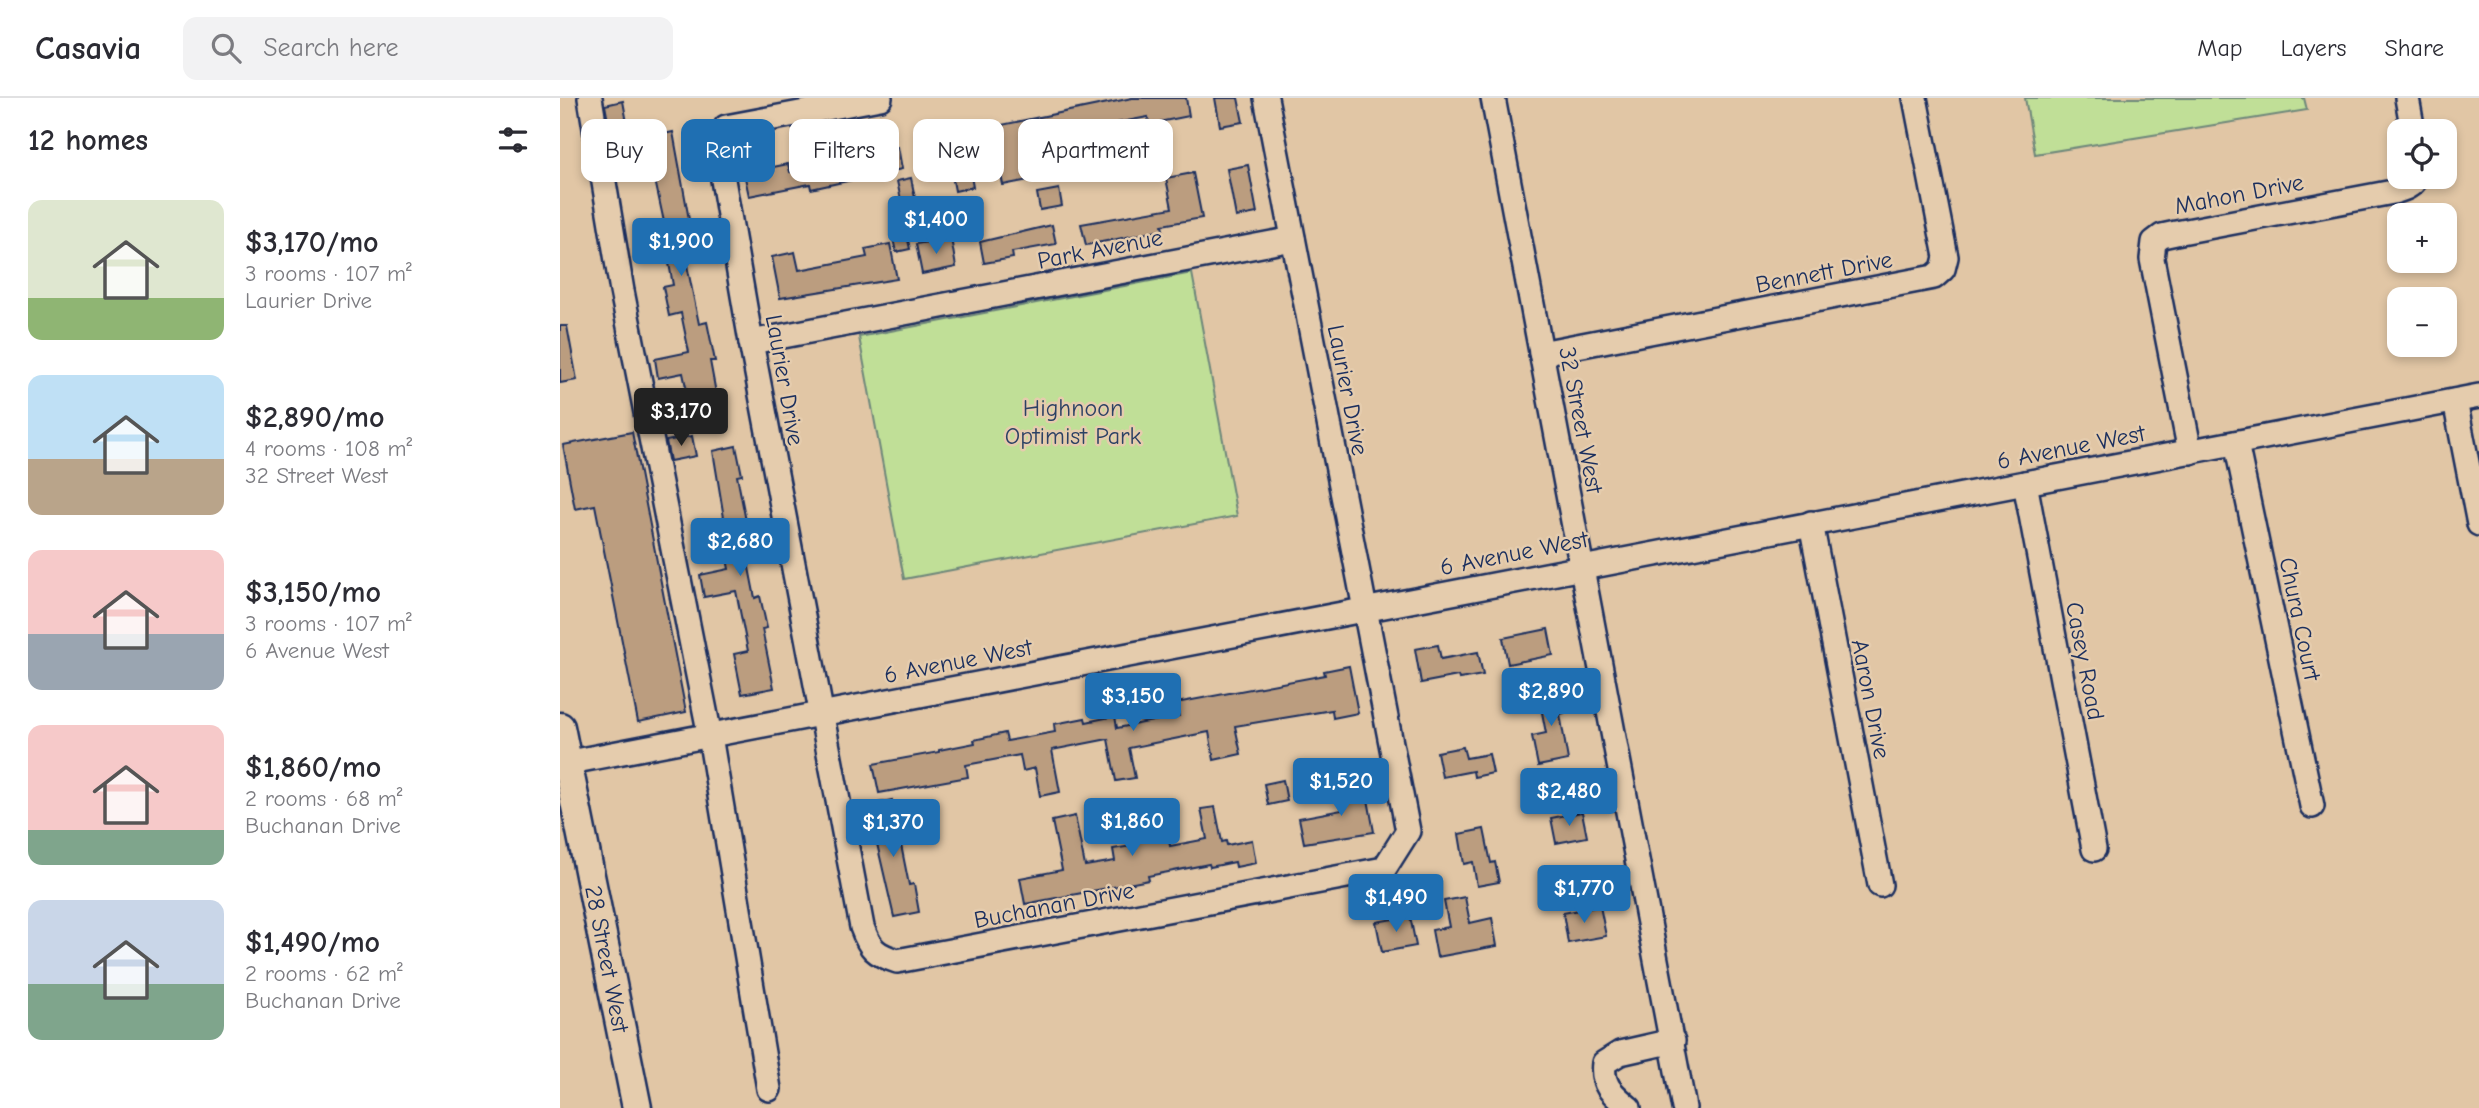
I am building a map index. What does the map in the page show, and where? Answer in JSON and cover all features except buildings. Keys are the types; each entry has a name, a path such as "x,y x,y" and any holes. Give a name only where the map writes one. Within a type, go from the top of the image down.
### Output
{"main road":[{"name":"28 Street West","path":"560,727 564,763 637,1108"}],"street":[{"path":"590,98 622,291 710,736 769,1089"},
{"name":"Laurier Drive","path":"821,714 717,145 726,127 880,98"},
{"name":"Laurier Drive","path":"1266,98 1363,609"},
{"name":"32 Street West","path":"1493,98 1684,1108"},
{"name":"Bennett Drive","path":"1541,353 1934,277 1943,269 1945,257 1915,98"},
{"path":"2407,98 2411,119"},
{"name":"Mahon Drive","path":"2190,452 2152,259 2154,242 2162,236 2176,233 2403,189"},
{"name":"Park Avenue","path":"751,342 1293,239"},
{"name":"6 Avenue West","path":"564,763 2479,396"},
{"path":"2455,401 2479,524"},
{"name":"Chura Court","path":"2236,443 2312,806"},
{"name":"Casey Road","path":"2025,483 2094,849"},
{"name":"Aaron Drive","path":"1811,523 1880,885"},
{"name":"Buchanan Drive","path":"821,714 862,927 869,945 881,956 897,961 1384,869 1408,831 1363,609"},
{"path":"1629,1108 1611,1092 1602,1075 1604,1063 1620,1053 1673,1041"}],"green space":[{"path":"2025,98 2304,98 2307,110 2035,154"},
{"name":"Highnoon Optimist Park","path":"1192,273 1237,516 904,579 859,337"}]}
